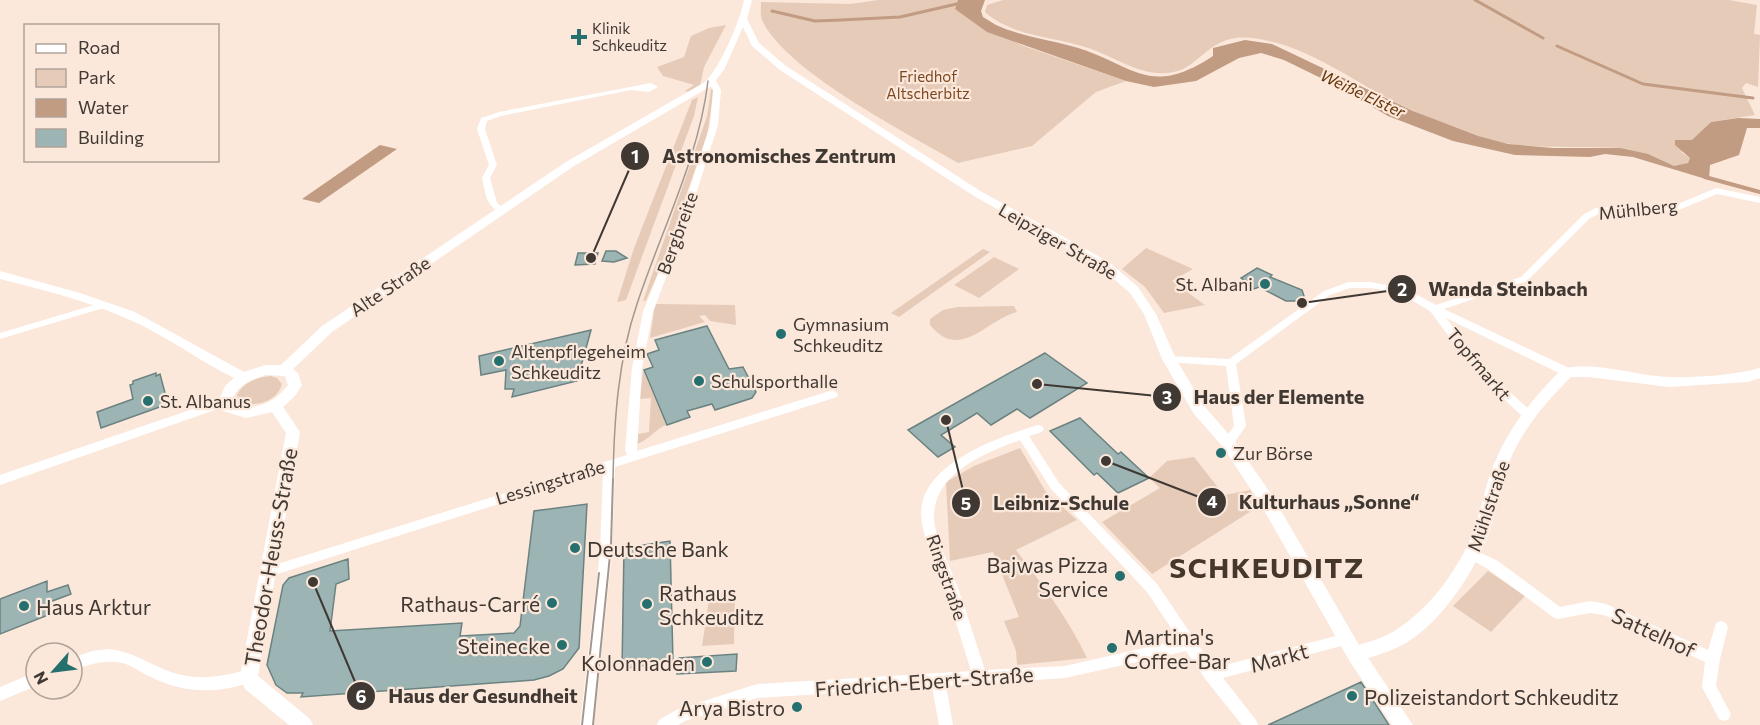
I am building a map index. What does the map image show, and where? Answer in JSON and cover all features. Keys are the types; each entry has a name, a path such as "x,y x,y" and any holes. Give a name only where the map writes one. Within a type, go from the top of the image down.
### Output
{"street":[{"name":"Leipziger Straße","path":"748,3 745,21 750,39 783,68 978,194 1105,265 1134,290 1150,314 1169,359 1199,410 1228,443 1267,501 1351,646"},
{"name":"Leipziger Straße","path":"748,3 750,39"},
{"name":"Leipziger Straße","path":"745,21 750,39"},
{"path":"712,81 729,51 750,39"},
{"name":"Alte Straße","path":"284,370 327,329 570,164 712,81"},
{"name":"Bergbreite","path":"633,457 631,450 637,368 651,302 684,219 714,125 717,90 712,81"},
{"path":"502,210 493,204 486,178 493,165 482,129 484,120 499,114 631,88"},
{"name":"Mühlberg","path":"1435,309 1524,279 1587,216 1599,210 1679,207 1716,191 1760,200"},
{"path":"0,275 104,305 147,322 210,362 244,378"},
{"path":"1169,359 1231,363 1327,293 1349,285 1371,285 1403,291 1435,309 1567,372 1589,372 1629,379 1669,382 1748,377 1760,373"},
{"path":"0,336 104,305"},
{"name":"Topfmarkt","path":"1435,309 1471,359 1503,395 1527,414"},
{"path":"1228,443 1240,426 1231,363"},
{"path":"0,480 225,402 230,389 244,378 265,370 284,370 291,373 295,385 284,399 274,405 242,413 233,411 225,402"},
{"name":"Mühlstraße","path":"1351,646 1387,644 1406,633 1422,618 1473,554 1499,469 1527,414 1567,372"},
{"name":"Lessingstraße","path":"268,572 833,394"},
{"name":"Theodor-Heuss-Straße","path":"274,405 292,432 249,676 252,683 303,725"},
{"name":"Ringstraße","path":"980,678 963,622 930,531 928,502 939,483 955,467 996,444 1038,429"},
{"path":"1022,434 1055,486 1141,577 1211,675 1251,725"},
{"path":"587,725 606,552 609,464"},
{"name":"Sattelhof","path":"1473,554 1493,565 1558,613 1598,607 1713,659"},
{"name":"Sattelhof","path":"1721,627 1709,687 1724,714"},
{"name":"Friedrich-Ebert-Straße","path":"664,725 681,715 757,691 938,682 1065,672 1188,644"},
{"path":"1351,646 1403,725"},
{"name":"Markt","path":"1211,675 1351,646"},
{"path":"84,660 105,654 122,655 182,683 198,686 228,682 249,676"},
{"path":"938,682 946,725"},
{"path":"0,694 24,684"}],"green space":[{"name":"Friedhof Altscherbitz","path":"878,0 958,0 955,9 1021,45 1126,81 1096,92 1032,146 958,163 880,118 821,80 795,60 775,40 761,16 761,2 850,4"},
{"path":"1003,0 1729,0 1757,5 1754,34 1760,35 1758,87 1746,83 1742,88 1755,115 1711,122 1681,152 1690,158 1688,163 1676,166 1627,149 1510,144 1472,135 1435,121 1392,101 1315,58 1274,42 1252,38 1224,41 1189,66 1168,73 1148,72 1100,52 1022,32 996,21 985,12 987,5"},
{"path":"726,25 704,67 700,86 689,92 685,91 694,85 663,76 657,67 684,57 691,36 709,28"},
{"path":"711,89 714,90 707,136 660,269 646,300 643,301 707,116"},
{"path":"698,97 694,116 626,300 617,302 634,248 692,100"},
{"path":"1146,248 1193,269 1172,281 1205,305 1164,313 1145,287 1122,269"},
{"path":"983,249 990,252 899,317 891,313"},
{"path":"994,257 1019,269 979,298 954,285"},
{"path":"655,304 735,305 736,325 710,321 705,315 699,316 705,322 650,338"},
{"path":"1014,306 1017,312 963,339 952,340 941,335 930,325 930,319 943,310 957,307"},
{"path":"643,370 666,425 637,444 638,434 649,432 651,398 640,399"},
{"path":"271,376 277,378 282,384 276,395 265,402 245,404 239,402 237,395 247,384 256,379"},
{"path":"1020,448 1046,492 1077,520 1016,550 1063,615 1087,658 1017,665 1016,651 1004,621 1019,617 993,552 950,561 946,482 974,466"},
{"path":"1194,457 1224,495 1251,490 1256,508 1152,574 1102,522 1160,488 1149,478 1167,461"},
{"path":"1488,571 1525,596 1491,632 1453,606"},
{"path":"735,592 734,644 702,646 709,600 717,594"}],"water":[{"name":"Weiße Elster","path":"958,0 985,0 981,11 983,17 1005,29 1071,46 1125,68 1155,76 1172,75 1190,69 1213,56 1213,48 1245,40 1272,44 1413,111 1478,136 1508,144 1553,148 1621,148 1648,154 1674,166 1688,163 1690,158 1675,145 1675,140 1692,140 1711,122 1738,118 1760,119 1760,128 1747,128 1739,155 1710,165 1709,180 1633,157 1605,154 1590,157 1515,155 1453,141 1388,116 1333,84 1284,60 1261,53 1239,58 1196,81 1154,87 1126,81 987,32 955,9"},
{"path":"380,145 397,149 319,203 302,199"}],"building":[{"path":"606,251 616,251 627,258 614,262 602,261"},
{"path":"578,253 598,253 595,264 575,265"},
{"name":"St. Albani","path":"1257,268 1272,275 1270,277 1302,290 1304,296 1297,301 1286,301 1259,287 1254,289 1243,282 1245,281 1241,278"},
{"name":"Schulsporthalle","path":"707,326 729,369 743,367 756,392 752,398 715,410 712,404 687,411 690,417 667,425 644,370 653,367 647,354 659,350 655,340"},
{"name":"Altenpflegeheim Schkeuditz","path":"591,330 577,381 512,397 514,389 505,389 506,370 481,375 479,356"},
{"path":"1045,353 1087,383 1030,418 1017,409 991,425 977,413 941,435 955,447 938,457 908,430"},
{"name":"St. Albanus","path":"156,373 156,376 160,374 168,404 101,428 97,412 133,399 130,385 133,381"},
{"path":"1080,418 1118,454 1121,452 1149,478 1118,493 1097,473 1094,475 1050,431"},
{"name":"Rathaus-Carré","path":"587,504 579,648 563,669 534,680 301,697 303,693 287,693 276,685 267,665 283,585 289,578 348,559 349,579 336,584 330,631 462,623 460,636 514,633 520,626 534,511"},
{"name":"Rathaus Schkeuditz","path":"670,541 673,661 622,669 624,548"},
{"name":"Haus Arktur","path":"47,581 47,592 68,585 71,594 47,603 48,615 0,634 0,599"},
{"name":"Kolonnaden","path":"737,654 736,671 677,674 679,658"},
{"name":"Polizeistandort Schkeuditz","path":"1361,682 1389,725 1268,725"}],"waterway":[{"path":"1475,0 1543,38"},
{"path":"772,11 815,21 841,20 900,17 961,3"},
{"path":"1557,46 1643,84 1753,98"},
{"path":"1705,177 1760,192"}],"tram line":[{"path":"613,480 614,435 625,347 637,304 688,166 708,81"},
{"path":"593,725 611,545 613,479"},
{"path":"582,725 599,573"}],"place":[{"name":"Klinik Schkeuditz","path":"579,37"},
{"name":"Astronomisches Zentrum","path":"591,258"},
{"name":"St. Albani","path":"1265,284"},
{"name":"Wanda Steinbach","path":"1302,303"},
{"name":"Gymnasium Schkeuditz","path":"781,334"},
{"name":"Altenpflegeheim Schkeuditz","path":"499,361"},
{"name":"Schulsporthalle","path":"699,381"},
{"name":"Haus der Elemente","path":"1037,384"},
{"name":"St. Albanus","path":"148,401"},
{"name":"Leibniz-Schule","path":"946,420"},
{"name":"Zur Börse","path":"1221,453"},
{"name":"Kulturhaus „Sonne“","path":"1106,461"},
{"name":"Deutsche Bank","path":"575,548"},
{"name":"Bajwas Pizza Service","path":"1120,576"},
{"name":"Haus der Gesundheit","path":"313,582"},
{"name":"Rathaus-Carré","path":"552,603"},
{"name":"Rathaus Schkeuditz","path":"647,604"},
{"name":"Haus Arktur","path":"24,606"},
{"name":"Steinecke","path":"562,645"},
{"name":"Martina's Coffee-Bar","path":"1112,648"},
{"name":"Kolonnaden","path":"707,662"},
{"name":"Polizeistandort Schkeuditz","path":"1352,696"},
{"name":"Arya Bistro","path":"797,707"}],"district":[{"name":"SCHKEUDITZ","path":"1267,567"}]}
